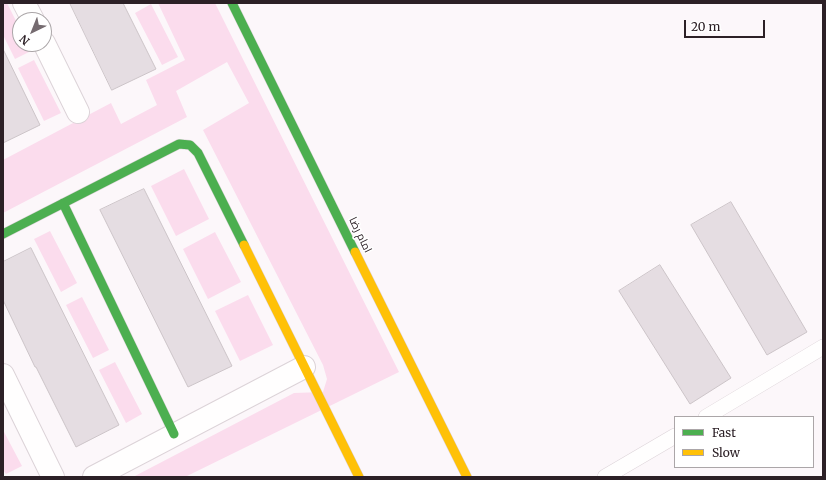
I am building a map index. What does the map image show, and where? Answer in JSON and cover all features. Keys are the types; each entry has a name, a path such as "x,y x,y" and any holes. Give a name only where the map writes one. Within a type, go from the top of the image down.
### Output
{"street":[{"path":"24,3 29,12"},
{"name":"امام رضا","path":"232,3 466,477"},
{"path":"48,52 78,112"},
{"path":"3,234 180,144 190,145 198,153 359,477"},
{"path":"63,204 174,434"},
{"path":"94,477 304,367"},
{"path":"3,375 53,477"}],"lane":[{"path":"708,416 823,347"},
{"path":"606,477 674,437"}],"shaded area":[{"path":"3,3 7,3 12,13 12,52 29,52 15,59 3,35"},
{"path":"158,3 215,3 399,372 185,477 133,477 294,393 323,392 327,379 323,365 203,130 249,103 227,62 176,91 187,117 3,213 3,160 111,103 121,124 157,105 146,80 185,60"},
{"path":"151,4 178,57 162,65 135,13"},
{"path":"34,60 61,113 44,121 18,68"},
{"path":"184,169 209,219 176,236 151,186"},
{"path":"50,231 77,283 61,292 34,239"},
{"path":"215,232 241,282 208,299 183,249"},
{"path":"248,295 273,345 240,361 215,311"},
{"path":"82,297 109,350 93,358 66,305"},
{"path":"115,362 142,414 126,423 99,370"},
{"path":"3,430 22,466 6,474 3,470"}],"building":[{"path":"70,3 123,3 156,69 112,90"},
{"path":"3,49 40,125 3,143"},
{"path":"144,189 232,366 188,387 100,210"},
{"path":"731,202 807,332 767,355 691,225"},
{"path":"31,248 119,425 76,447 3,300 3,262"},
{"path":"660,265 731,378 690,404 619,291"}],"traffic: fast":[{"path":"232,3 355,252"},
{"path":"3,234 179,144 190,145 198,153 244,245"},
{"path":"63,203 174,434"}],"traffic: slow":[{"path":"244,245 359,477"},
{"path":"355,252 467,477"}]}
